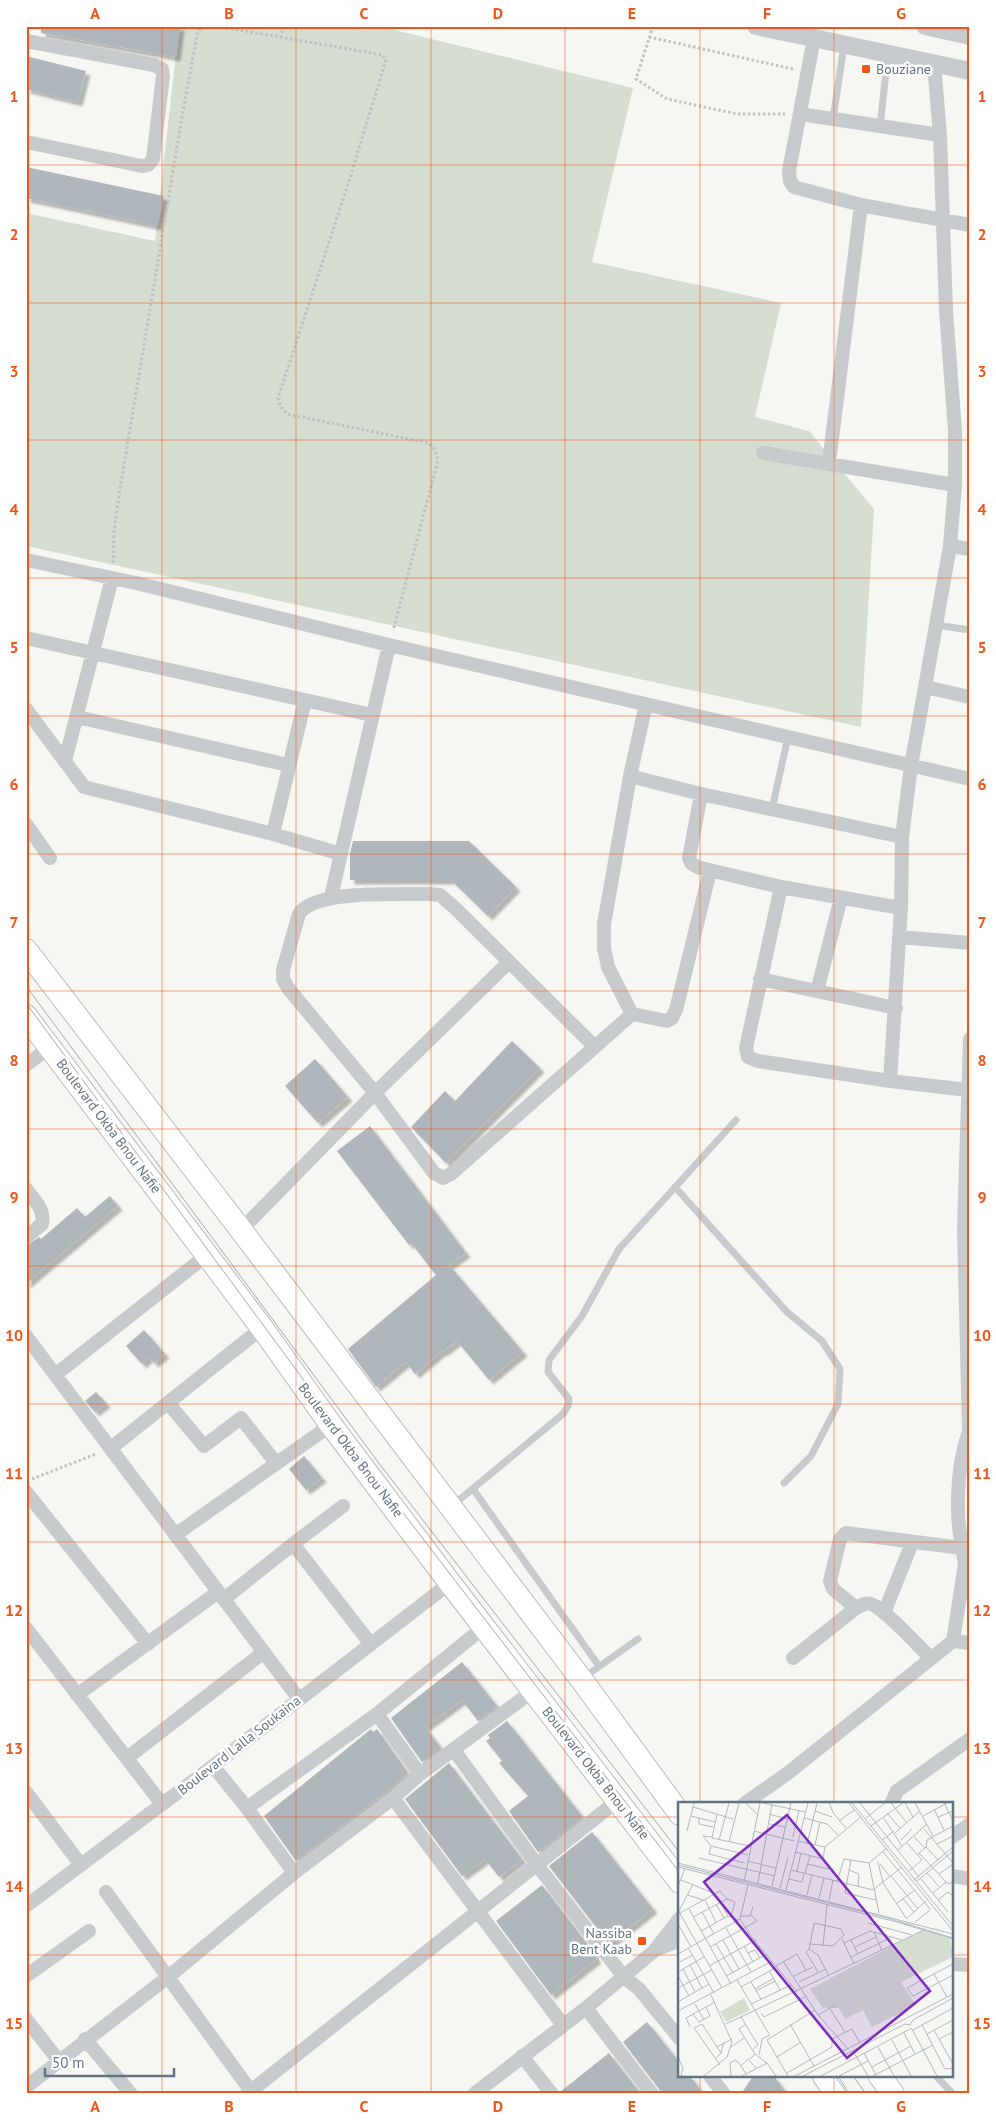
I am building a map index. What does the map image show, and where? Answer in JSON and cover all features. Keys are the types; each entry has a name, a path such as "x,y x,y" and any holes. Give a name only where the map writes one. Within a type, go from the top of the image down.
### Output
{"main road":[{"path":"26,950 450,1507 590,1672 678,1811"},
{"name":"Boulevard Okba Bnou Nafie","path":"26,1016 262,1328 331,1425 450,1583 678,1879"},
{"path":"825,2078 836,2094"},
{"path":"881,2078 893,2094"}],"street":[{"path":"756,26 970,71"},
{"path":"925,26 970,36"},
{"path":"814,38 789,171 790,181 794,187 861,204 970,225"},
{"path":"26,41 154,65 162,69 163,76 152,159 148,165 142,166 26,142"},
{"path":"890,1081 901,908 902,837 911,766 950,546 956,485 955,431 942,220 940,136 934,64"},
{"path":"800,114 940,136"},
{"path":"829,463 861,204"},
{"path":"763,454 829,463 956,485"},
{"path":"950,546 970,549"},
{"path":"26,560 112,578 389,645 970,779"},
{"path":"64,761 112,578"},
{"path":"26,638 372,715"},
{"path":"331,897 389,645"},
{"path":"925,687 970,697"},
{"path":"273,834 305,700"},
{"path":"632,1014 608,967 604,948 604,924 630,776 646,704"},
{"path":"26,709 79,782 90,790 273,834 341,854"},
{"path":"77,717 288,765"},
{"path":"630,776 701,794 902,837"},
{"path":"701,794 689,858 691,864 710,871 781,887 901,908"},
{"path":"26,824 50,858"},
{"path":"632,1014 667,1020 672,1018 676,1010 710,871"},
{"path":"781,887 746,1048 748,1057 758,1062 968,1090"},
{"path":"594,1047 455,908 440,896 429,894 331,897 304,907 299,914 283,970 283,979 288,988 374,1093 434,1173 443,1178 451,1174 632,1014"},
{"path":"817,991 841,898"},
{"path":"899,937 970,943"},
{"path":"241,1230 374,1093 510,962"},
{"path":"760,979 896,1008"},
{"path":"747,1802 788,1773 953,1641 966,1554 959,1514 960,1468 963,1447 969,1431 967,1229 970,1038"},
{"path":"26,1065 50,1047"},
{"path":"26,1188 44,1215 42,1224 26,1237"},
{"path":"55,1376 207,1255"},
{"path":"111,1448 262,1328"},
{"path":"28,1343 111,1448 299,1699"},
{"path":"168,1403 204,1446 241,1418 276,1463"},
{"path":"175,1535 331,1425"},
{"path":"26,1492 148,1644"},
{"path":"77,1695 148,1644 221,1596 343,1506"},
{"path":"856,1608 833,1589 830,1581 840,1540 846,1533 912,1543 966,1554"},
{"path":"884,1613 912,1543"},
{"path":"293,1544 370,1643"},
{"name":"Boulevard Lalla Soukaina","path":"26,1906 213,1766 450,1583"},
{"path":"793,1658 856,1608 865,1604 872,1604 884,1613 931,1658"},
{"path":"247,1808 377,1714 484,1627"},
{"path":"26,1628 162,1804"},
{"path":"953,1641 970,1643"},
{"path":"127,1758 264,1652"},
{"path":"32,2094 26,2087 85,2039 168,1977 294,1874 393,1798 420,1774 533,1691"},
{"path":"377,1714 420,1774"},
{"path":"892,1802 897,1791 970,1739"},
{"path":"454,1750 537,1865 624,1977 639,1989 678,2037"},
{"path":"213,1766 247,1808 294,1874"},
{"path":"28,1798 81,1865"},
{"path":"393,1798 563,2025"},
{"path":"106,1892 250,2093 616,1801"},
{"path":"954,1836 970,1824"},
{"path":"954,1876 970,1879"},
{"path":"474,2094 624,1977 654,1951 678,1921"},
{"path":"26,1976 89,1931"},
{"path":"654,1951 678,1941"},
{"path":"954,1964 970,1965"},
{"path":"586,2008 652,2094"},
{"path":"26,2018 59,2061"},
{"path":"85,2039 131,2094"},
{"path":"522,2056 552,2094"},
{"path":"712,2078 724,2094"}],"lane":[{"path":"833,119 844,45"},
{"path":"880,126 888,54"},
{"path":"936,625 970,630"},
{"path":"772,809 788,737"},
{"path":"450,1507 564,1414 569,1399 548,1372 549,1360 582,1316 619,1248 736,1120"},
{"path":"675,1187 786,1312 822,1341 840,1369 838,1404 811,1456 784,1483"},
{"path":"473,1490 590,1672 638,1640"},
{"path":"938,2078 953,2094"}],"path":[{"path":"112,578 116,514 178,136 197,35 204,26"},
{"path":"216,26 382,56 386,60 350,181 278,398 280,406 287,414 429,443 435,450 438,460 389,645"},
{"path":"281,38 283,26"},
{"path":"653,26 636,79 667,99 738,114 800,114"},
{"path":"649,37 808,72"},
{"path":"26,1482 111,1448"}],"shaded area":[{"path":"179,26 378,26 633,88 592,262 781,303 755,417 809,431 874,509 861,727 26,546 26,213 155,241"}],"building":[{"path":"41,26 180,26 176,57 41,33"},
{"path":"26,56 86,71 78,102 26,89"},
{"path":"26,167 164,196 157,226 26,198"},
{"path":"353,841 469,841 516,887 488,916 451,880 350,880 350,853"},
{"path":"512,1041 540,1068 446,1163 411,1127 445,1091 455,1101"},
{"path":"315,1059 348,1097 318,1123 285,1086"},
{"path":"370,1126 466,1253 449,1265 523,1352 489,1380 457,1341 415,1374 406,1362 376,1387 348,1349 436,1275 411,1243 409,1245 337,1151"},
{"path":"110,1196 118,1206 26,1284 26,1246 39,1237 41,1239 77,1208 85,1217"},
{"path":"144,1330 165,1354 154,1363 149,1357 142,1364 126,1346"},
{"path":"96,1392 106,1403 95,1412 85,1401"},
{"path":"304,1456 322,1478 306,1490 289,1469"},
{"path":"462,1662 497,1706 478,1721 462,1700 425,1727 441,1748 422,1762 391,1718"},
{"path":"507,1721 582,1816 582,1818 538,1852 509,1811 528,1796 499,1763 502,1761 486,1741 490,1738 488,1735"},
{"path":"371,1729 373,1732 377,1729 408,1773 296,1861 264,1816"},
{"path":"449,1763 522,1859 499,1877 485,1859 462,1876 405,1799"},
{"path":"592,1832 653,1909 609,1944 549,1866"},
{"path":"542,1885 597,1959 551,1995 496,1921"},
{"path":"647,2022 678,2061 678,2078 691,2078 703,2094 661,2094 623,2042"},
{"path":"609,2053 641,2094 561,2094 560,2092"},
{"path":"752,2078 775,2078 787,2094 741,2094"}],"tram line":[{"path":"26,986 378,1462 678,1850"},
{"path":"26,1003 364,1462 678,1870"},
{"path":"836,2078 848,2094"},
{"path":"854,2078 866,2094"}],"place":[{"name":"Bouziane","path":"866,69"},
{"name":"Nassiba Bent Kaab","path":"642,1941"}]}
